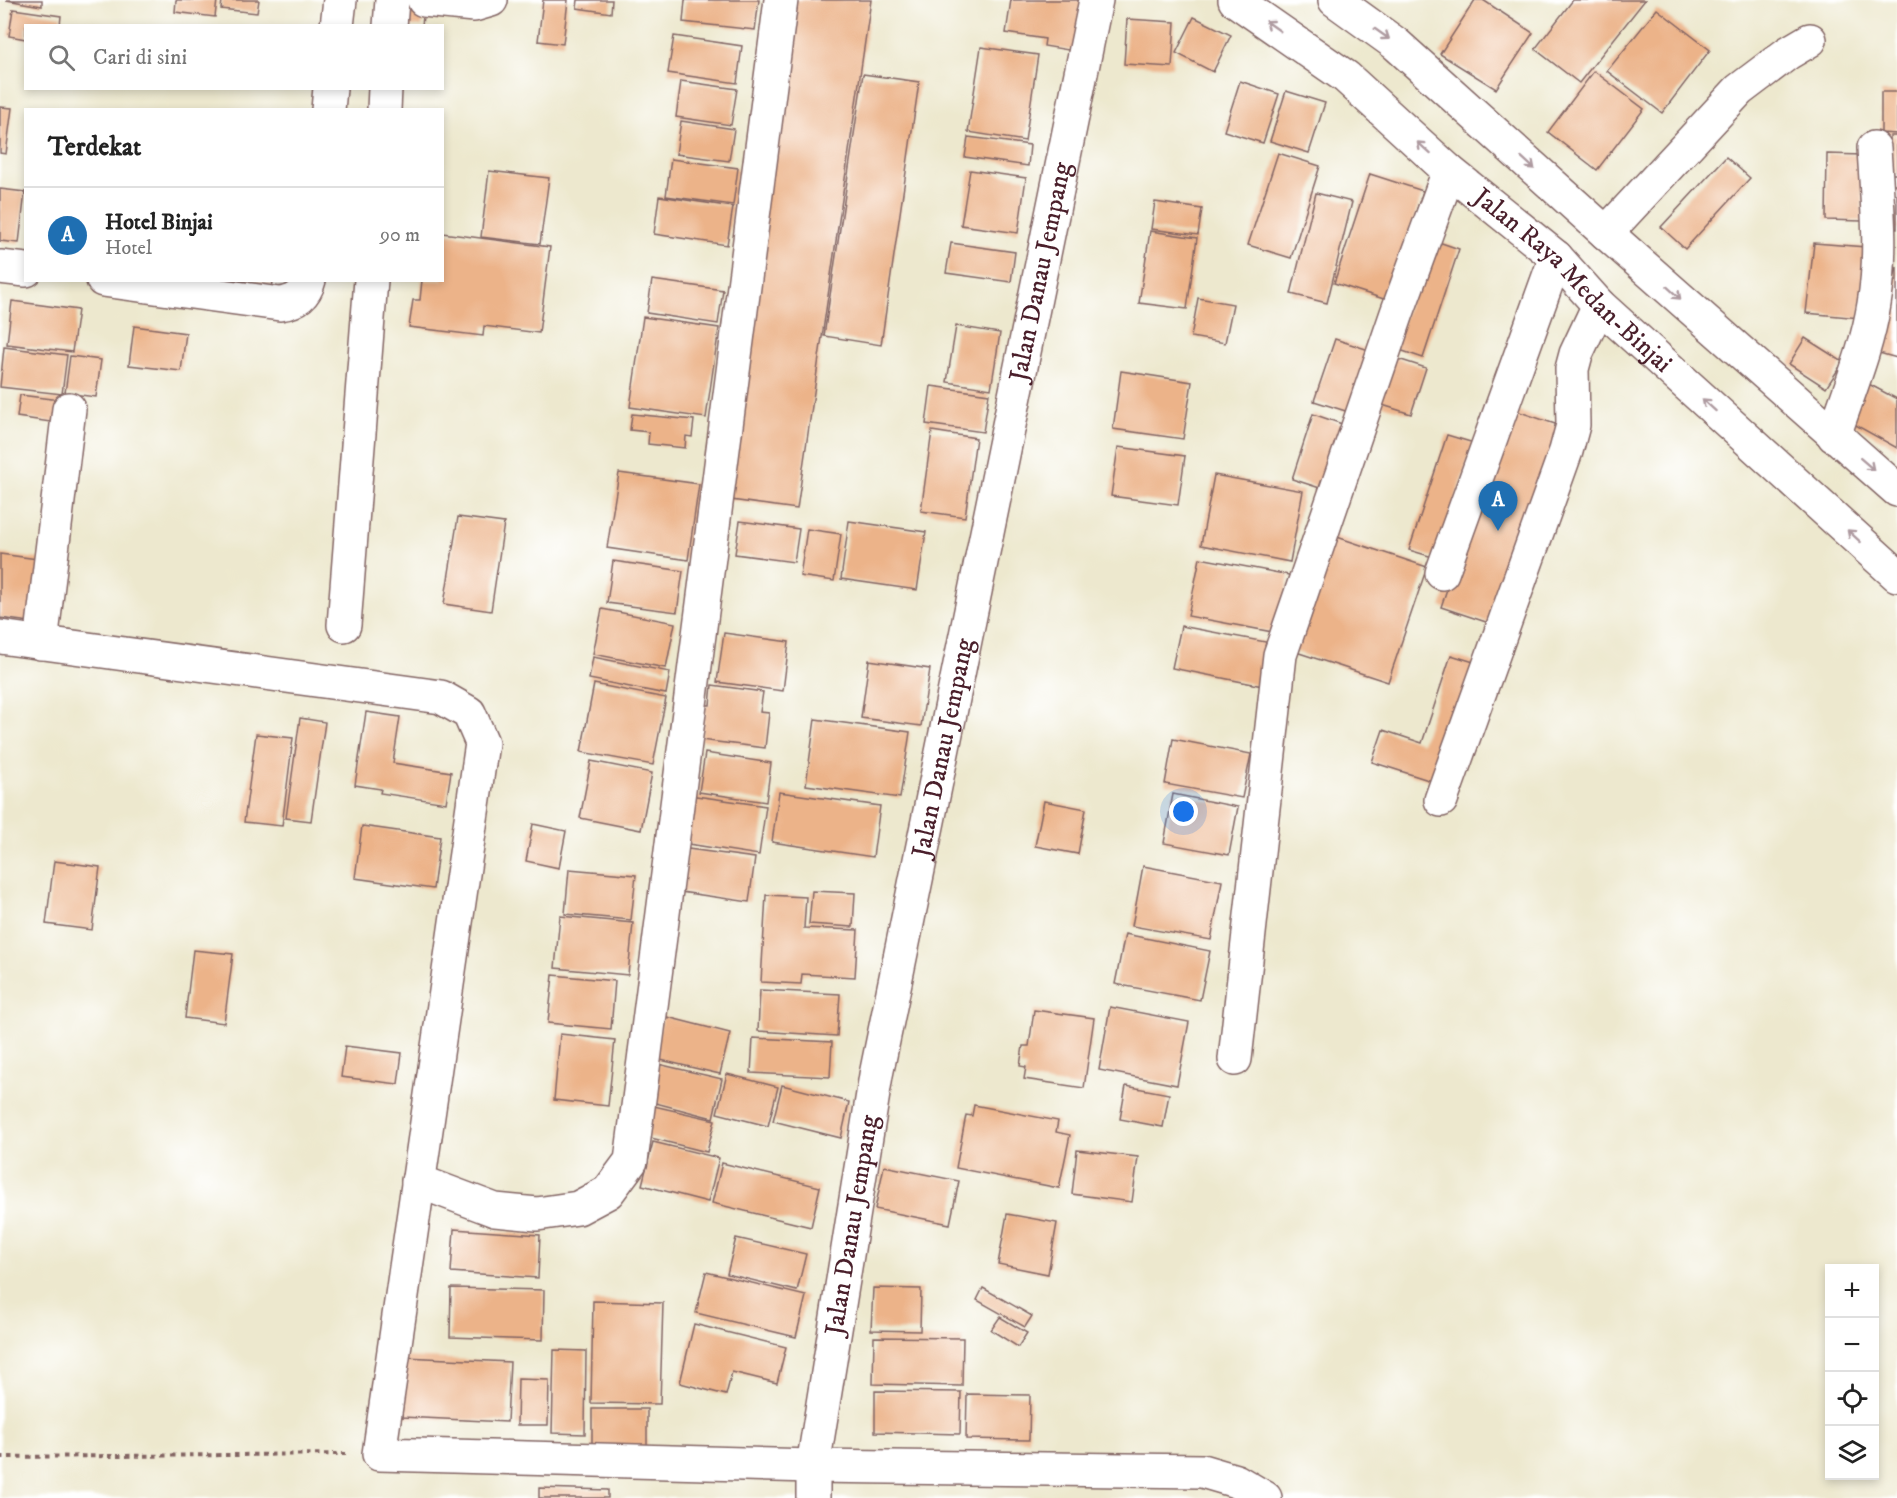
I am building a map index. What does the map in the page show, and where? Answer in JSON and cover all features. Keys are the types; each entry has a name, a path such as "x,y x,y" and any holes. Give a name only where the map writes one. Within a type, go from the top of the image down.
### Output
{"street":[{"path":"337,24 340,0"},
{"path":"390,24 392,0"},
{"path":"424,0 474,5 491,0"},
{"path":"418,1181 495,1210 537,1214 578,1208 608,1192 631,1161 781,0"},
{"name":"Jalan Danau Jempang","path":"813,1498 813,1466 876,1075 1096,0"},
{"name":"Jalan Raya Medan-Binjai","path":"1235,0 1346,77 1449,171 1557,257 1599,305 1897,575"},
{"path":"1335,0 1396,44 1897,490"},
{"path":"1606,233 1739,90 1788,53 1810,40"},
{"path":"328,108 330,90"},
{"path":"384,108 385,90"},
{"path":"1834,436 1862,353 1874,305 1879,253 1874,148"},
{"path":"1235,1059 1280,655 1397,314 1449,171"},
{"path":"1442,573 1557,257"},
{"path":"0,267 24,270"},
{"path":"118,282 280,304 292,302 300,297 308,282"},
{"path":"344,626 371,282"},
{"path":"1441,800 1566,451 1574,425 1572,369 1576,354 1599,305"},
{"path":"41,644 69,410"},
{"path":"0,636 41,644 441,697 469,713 482,743 379,1454 813,1466 1202,1471 1236,1481 1265,1498"}],"path":[{"path":"0,1457 379,1454"}],"building":[{"path":"6,0 42,0 42,6"},
{"path":"176,0 217,0 215,17 175,12"},
{"path":"222,0 259,0 257,13 221,9"},
{"path":"543,0 568,0 563,44 538,41"},
{"path":"578,0 612,0 611,13 577,8"},
{"path":"685,0 759,0 755,30 683,22"},
{"path":"790,0 871,0 797,509 717,498"},
{"path":"1011,0 1082,0 1074,51 1044,46 1045,39 1006,33"},
{"path":"1475,0 1483,0 1533,33 1496,89 1440,54"},
{"path":"1573,0 1645,0 1579,83 1535,49"},
{"path":"395,4 424,6 422,24 394,24"},
{"path":"13,9 61,16 60,24 24,24 24,39 9,36"},
{"path":"1657,9 1710,50 1662,113 1607,71"},
{"path":"1194,17 1231,35 1213,72 1176,53"},
{"path":"1127,19 1175,22 1172,67 1124,64"},
{"path":"674,36 742,46 737,83 668,73"},
{"path":"981,47 1038,55 1025,141 968,132"},
{"path":"1594,71 1644,109 1597,170 1548,132"},
{"path":"863,74 919,82 881,345 824,336"},
{"path":"681,81 737,89 731,125 676,117"},
{"path":"1240,81 1279,94 1263,143 1224,131"},
{"path":"1286,91 1325,103 1309,153 1270,141"},
{"path":"1881,92 1897,92 1897,134 1881,133"},
{"path":"0,107 12,108 6,154 0,153"},
{"path":"681,121 734,129 729,161 676,154"},
{"path":"1890,136 1897,136 1897,174 1890,174"},
{"path":"968,137 1030,145 1028,166 965,157"},
{"path":"1278,153 1320,166 1291,258 1248,245"},
{"path":"1827,154 1863,155 1862,221 1826,220"},
{"path":"1726,157 1750,178 1685,249 1661,227"},
{"path":"671,159 738,168 733,205 666,196"},
{"path":"970,170 1026,178 1018,233 961,225"},
{"path":"489,171 549,178 540,244 481,237"},
{"path":"1370,174 1423,191 1387,300 1334,283"},
{"path":"1887,184 1897,184 1897,229 1886,228"},
{"path":"0,189 24,192 19,243 0,241"},
{"path":"1316,193 1352,202 1327,303 1291,294"},
{"path":"659,196 733,207 727,245 654,234"},
{"path":"1155,202 1202,209 1198,235 1151,229"},
{"path":"1150,231 1197,238 1187,309 1139,303"},
{"path":"444,233 550,247 539,333 484,326 483,336 409,327 413,300 420,300 422,282 444,282"},
{"path":"1430,239 1459,249 1423,358 1394,348"},
{"path":"951,243 1015,252 1011,282 946,273"},
{"path":"1814,243 1866,247 1860,318 1806,313"},
{"path":"1897,267 1897,358 1872,351"},
{"path":"652,280 723,290 718,324 647,313"},
{"path":"220,282 273,282 272,292"},
{"path":"1198,298 1233,304 1225,343 1191,337"},
{"path":"12,301 78,310 72,352 7,344"},
{"path":"643,317 719,328 706,418 630,407"},
{"path":"134,326 186,333 181,371 129,365"},
{"path":"956,326 1000,333 991,389 947,382"},
{"path":"1805,338 1843,362 1826,388 1789,364"},
{"path":"1335,339 1372,351 1352,413 1314,401"},
{"path":"4,347 67,355 62,394 0,387"},
{"path":"70,356 101,360 96,397 65,393"},
{"path":"1392,357 1426,368 1411,414 1376,403"},
{"path":"1121,371 1192,382 1183,439 1113,429"},
{"path":"1863,381 1897,399 1897,448 1843,418"},
{"path":"931,386 989,394 983,432 926,424"},
{"path":"20,395 60,400 57,423 17,417"},
{"path":"1508,408 1561,426 1495,625 1441,607"},
{"path":"632,414 694,420 692,437 686,436 685,448 648,444 649,432 630,430"},
{"path":"1313,414 1345,425 1323,489 1292,479"},
{"path":"932,431 976,438 965,517 921,511"},
{"path":"1447,435 1474,443 1436,558 1409,550"},
{"path":"1118,447 1185,456 1178,505 1111,496"},
{"path":"619,473 699,484 688,560 607,548"},
{"path":"1214,475 1303,491 1290,562 1201,545"},
{"path":"458,517 504,523 491,611 444,604"},
{"path":"740,521 799,529 794,562 735,554"},
{"path":"849,521 926,532 917,590 841,579"},
{"path":"807,529 841,534 834,581 800,576"},
{"path":"1331,535 1427,567 1388,682 1293,651"},
{"path":"0,554 45,560 38,623 0,618"},
{"path":"1200,558 1289,575 1278,633 1188,616"},
{"path":"613,561 683,571 677,612 607,603"},
{"path":"602,609 675,623 666,668 593,654"},
{"path":"1181,626 1271,643 1263,686 1172,668"},
{"path":"724,633 789,642 783,691 717,682"},
{"path":"1451,655 1477,663 1438,783 1372,762 1383,730 1422,743"},
{"path":"593,657 670,672 666,694 589,679"},
{"path":"869,660 930,669 921,726 861,718"},
{"path":"594,684 666,698 653,765 581,752"},
{"path":"712,685 763,692 760,712 769,713 765,748 701,740 706,705 710,705"},
{"path":"366,712 400,717 393,763 451,772 446,803 380,793 381,789 355,785"},
{"path":"300,718 325,722 311,821 286,818"},
{"path":"815,719 910,732 900,798 806,785"},
{"path":"256,734 293,738 282,826 244,822"},
{"path":"1173,739 1251,754 1242,798 1165,784"},
{"path":"705,753 771,763 766,802 699,792"},
{"path":"591,761 652,773 641,830 580,818"},
{"path":"779,792 880,806 873,857 772,842"},
{"path":"1173,794 1238,807 1229,855 1164,843"},
{"path":"689,795 766,806 759,855 682,843"},
{"path":"1044,801 1086,809 1078,854 1035,846"},
{"path":"533,824 566,831 559,868 526,861"},
{"path":"362,826 440,837 433,889 355,878"},
{"path":"688,849 755,858 749,902 681,892"},
{"path":"54,861 100,867 92,930 46,924"},
{"path":"1143,866 1222,881 1211,940 1132,926"},
{"path":"569,869 636,875 631,920 565,914"},
{"path":"812,891 855,893 853,927 809,924"},
{"path":"766,895 806,897 804,928 858,930 855,977 802,974 801,984 761,982"},
{"path":"560,916 633,923 628,975 555,968"},
{"path":"1125,934 1210,951 1200,1000 1115,984"},
{"path":"193,950 233,954 224,1023 185,1018"},
{"path":"553,975 615,981 611,1029 548,1023"},
{"path":"760,990 840,994 837,1036 758,1031"},
{"path":"1110,1007 1189,1022 1177,1085 1099,1070"},
{"path":"1034,1010 1094,1018 1084,1088 1024,1079 1026,1067 1020,1066 1023,1046 1029,1046"},
{"path":"663,1016 730,1033 720,1074 652,1058"},
{"path":"560,1034 615,1040 608,1106 554,1100"},
{"path":"753,1038 832,1042 830,1077 751,1073"},
{"path":"345,1046 402,1053 398,1084 341,1077"},
{"path":"658,1064 722,1079 713,1118 648,1101"},
{"path":"727,1074 778,1087 768,1126 717,1113"},
{"path":"782,1085 849,1102 841,1138 773,1121"},
{"path":"1126,1086 1169,1094 1163,1127 1120,1119"},
{"path":"974,1105 1058,1121 1056,1132 1070,1135 1059,1188 956,1168 966,1115 972,1116"},
{"path":"654,1106 715,1120 707,1152 647,1137"},
{"path":"653,1142 719,1158 708,1202 642,1185"},
{"path":"1077,1150 1138,1157 1132,1202 1072,1194"},
{"path":"722,1163 820,1187 811,1227 712,1203"},
{"path":"884,1166 959,1181 950,1224 875,1209"},
{"path":"1007,1214 1057,1223 1048,1274 998,1264"},
{"path":"454,1229 540,1235 538,1278 451,1272"},
{"path":"736,1238 806,1254 797,1291 727,1274"},
{"path":"706,1272 806,1296 796,1337 696,1313"},
{"path":"451,1288 544,1290 543,1340 450,1337"},
{"path":"873,1288 921,1289 920,1331 871,1330"},
{"path":"983,1288 1032,1316 1025,1327 977,1300"},
{"path":"593,1301 663,1303 660,1404 591,1403"},
{"path":"1000,1317 1027,1333 1018,1347 991,1330"},
{"path":"694,1324 786,1347 777,1383 732,1372 726,1395 680,1383"},
{"path":"874,1337 963,1338 962,1386 873,1384"},
{"path":"554,1350 586,1351 585,1434 552,1433"},
{"path":"405,1357 510,1362 507,1422 402,1417"},
{"path":"518,1379 549,1380 548,1425 517,1425"},
{"path":"875,1391 961,1392 960,1434 875,1432"},
{"path":"967,1394 1030,1395 1029,1440 966,1439"},
{"path":"592,1409 647,1409 647,1450 592,1450"},
{"path":"539,1488 608,1490 608,1498 539,1498"}],"place":[{"name":"Hotel Binjai","path":"1498,531"}]}
